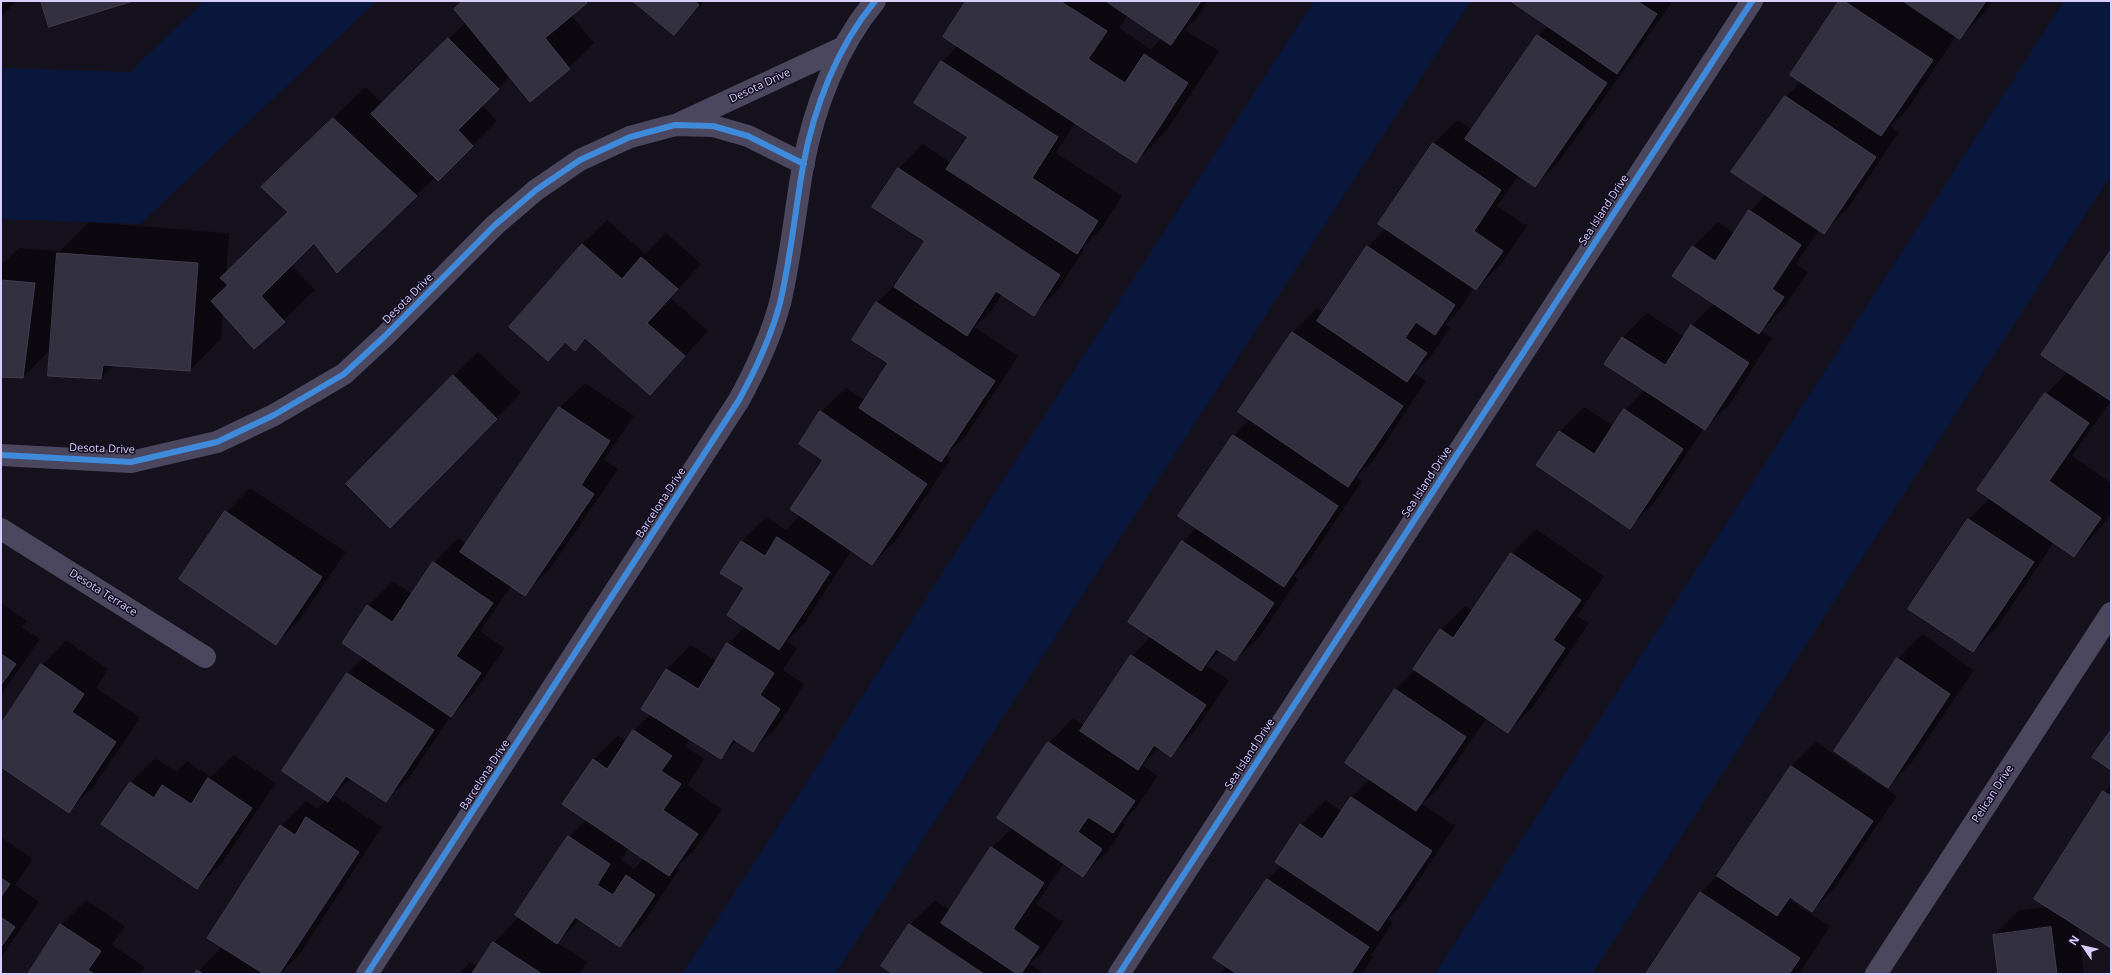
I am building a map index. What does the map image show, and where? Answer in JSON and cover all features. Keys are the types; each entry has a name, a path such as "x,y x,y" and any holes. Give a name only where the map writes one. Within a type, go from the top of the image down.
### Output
{"street":[{"name":"Barcelona Drive","path":"367,974 739,400 770,335 780,303 804,164 821,100 844,47 875,1"},
{"name":"Sea Island Drive","path":"1118,974 1752,1"},
{"name":"Desota Drive","path":"1,454 131,462 217,442 274,415 344,374 386,336 495,225 536,190 580,160 605,147 652,130 675,125 844,47"},
{"name":"Desota Drive","path":"675,125 713,126 729,130 756,140 804,164"},
{"name":"Desota Terrace","path":"1,529 206,657"},
{"name":"Pelican Drive","path":"1876,974 2111,614"}],"water":[{"path":"204,1 377,1 140,224 1,219 1,68 130,72"},
{"path":"1314,1 1471,1 835,974 682,974"},
{"path":"2064,1 2111,1 2111,175 1592,974 1435,974"}],"building":[{"path":"41,1 133,1 49,27"},
{"path":"463,1 586,1 587,3 545,38 570,69 530,102 454,9"},
{"path":"633,1 694,1 699,5 674,35"},
{"path":"966,1 1060,1 1107,31 1088,59 1125,83 1144,54 1188,83 1136,163 943,37"},
{"path":"1106,1 1201,1 1171,45"},
{"path":"1512,1 1637,1 1657,14 1617,74"},
{"path":"1839,1 1844,1 1933,60 1881,136 1790,75"},
{"path":"1903,1 1986,1 1960,39"},
{"path":"1537,35 1607,83 1535,187 1465,139"},
{"path":"448,38 499,89 458,130 473,146 438,181 371,114"},
{"path":"941,61 1058,137 1032,178 1098,221 1077,254 946,169 968,137 914,103"},
{"path":"1785,96 1876,157 1824,234 1731,172"},
{"path":"333,118 417,196 337,273 314,243 261,296 285,322 254,349 211,301 228,285 220,278 288,212 261,187"},
{"path":"1433,143 1501,190 1474,231 1503,251 1476,290 1378,224"},
{"path":"898,168 1060,275 1034,316 996,291 967,336 894,287 925,241 872,207"},
{"path":"1749,210 1801,245 1772,289 1784,297 1759,334 1672,276 1692,246 1715,261"},
{"path":"582,244 622,279 641,257 678,289 647,323 685,356 650,395 585,338 575,351 565,342 548,361 509,327"},
{"path":"1367,246 1455,305 1435,335 1416,322 1405,338 1427,353 1407,382 1317,321"},
{"path":"2111,250 2111,401 2041,355"},
{"path":"57,253 198,263 190,371 103,365 101,379 48,376"},
{"path":"1,280 35,283 23,378 1,377"},
{"path":"876,302 995,381 941,462 859,408 888,363 852,340"},
{"path":"1691,325 1749,363 1705,430 1604,364 1622,337 1665,365"},
{"path":"1292,332 1403,406 1348,487 1238,412"},
{"path":"453,375 497,419 390,528 346,484"},
{"path":"2045,393 2089,423 2049,481 2101,518 2074,557 1977,490"},
{"path":"559,407 610,441 581,485 594,494 525,596 460,552"},
{"path":"1624,409 1683,449 1630,529 1536,465 1559,431 1594,454"},
{"path":"820,411 927,484 872,565 790,509 823,460 799,444"},
{"path":"1233,435 1338,506 1284,587 1178,516"},
{"path":"225,511 322,577 276,645 179,579"},
{"path":"1968,519 2034,562 1973,652 1908,609"},
{"path":"777,537 830,572 779,650 727,615 744,588 720,573 741,541 765,556"},
{"path":"1182,541 1274,603 1235,661 1216,649 1201,671 1128,622"},
{"path":"1511,553 1581,600 1553,640 1565,648 1508,733 1413,669 1440,629 1453,638"},
{"path":"433,562 493,603 456,656 481,673 451,717 342,643 367,605 392,622"},
{"path":"727,643 774,673 760,695 780,709 753,752 733,739 721,759 641,709 666,669 698,689"},
{"path":"1,654 16,664 1,685"},
{"path":"1131,655 1206,705 1171,757 1154,745 1138,770 1080,731"},
{"path":"1897,658 1950,694 1888,788 1834,751"},
{"path":"41,664 84,694 72,712 116,742 69,813 1,767 1,724"},
{"path":"347,673 434,730 386,802 346,776 328,802 282,771"},
{"path":"1395,689 1466,737 1416,811 1345,763"},
{"path":"633,730 672,756 661,771 681,784 663,810 698,834 669,876 562,804 593,759 607,769"},
{"path":"2111,730 2111,770 2092,757"},
{"path":"1048,742 1135,801 1113,833 1088,817 1078,832 1102,849 1083,877 997,818"},
{"path":"1791,766 1873,821 1812,912 1790,897 1777,916 1717,876"},
{"path":"208,778 252,808 197,889 101,824 130,782 154,798 162,785 191,804"},
{"path":"2103,791 2111,796 2111,948 2034,899"},
{"path":"1351,797 1432,851 1378,931 1275,862 1300,824 1322,839"},
{"path":"306,817 359,852 279,974 264,974 207,938 280,825 295,835"},
{"path":"568,836 610,864 597,885 613,895 626,875 655,895 620,947 575,917 557,944 515,915"},
{"path":"991,847 1044,883 1013,929 1039,947 1021,974 1017,974 941,923"},
{"path":"1,878 10,884 1,897"},
{"path":"1267,879 1369,947 1351,974 1237,974 1213,958"},
{"path":"1700,892 1800,958 1789,974 1646,974"},
{"path":"1,917 15,927 1,947"},
{"path":"60,924 101,951 88,970 94,974 28,974"},
{"path":"909,924 984,974 893,974 881,966"},
{"path":"2051,927 2057,974 1998,974 1993,935"},
{"path":"493,942 542,974 472,974"},
{"path":"197,970 203,974 195,974"}],"cycle path":[{"path":"367,974 739,400 768,340 780,303 790,251 803,166 821,100 838,58 861,19 875,1"},
{"path":"1119,974 1752,1"},
{"path":"1,455 131,462 217,442 274,415 344,374 385,336 495,225 536,190 580,160 630,137 675,125 713,126 748,136 804,164"}]}
